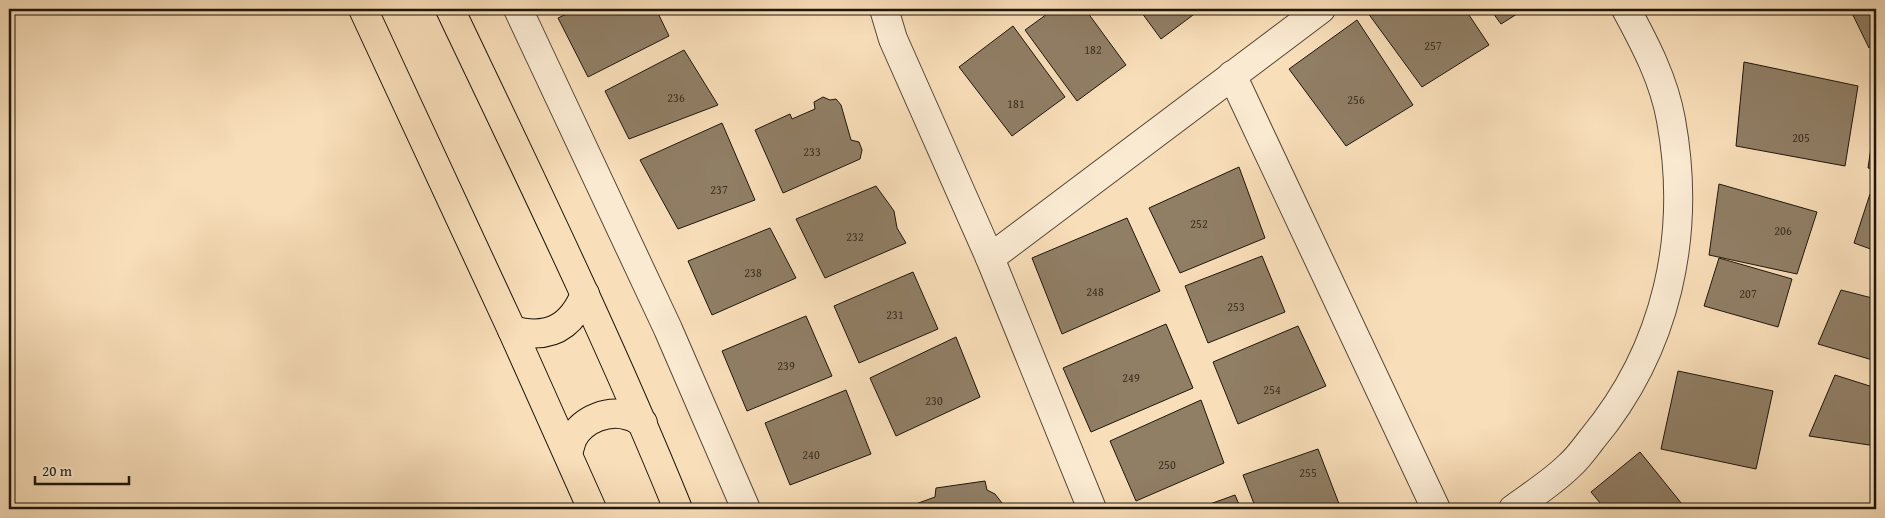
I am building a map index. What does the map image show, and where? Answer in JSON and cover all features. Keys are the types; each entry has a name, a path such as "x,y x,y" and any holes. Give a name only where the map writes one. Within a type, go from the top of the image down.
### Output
{"main road":[{"path":"363,9 512,330 592,509"},
{"path":"450,9 585,294 643,423 678,509"},
{"path":"512,330 527,334 543,333 557,329 570,320 579,308 585,294"},
{"path":"568,453 573,438 583,425 597,417 612,413 629,416 643,423"}],"street":[{"path":"518,9 668,330 746,509"},
{"path":"884,9 893,39 990,258 1092,509"},
{"path":"990,258 1321,9"},
{"path":"1513,509 1570,465 1610,417 1642,363 1664,305 1677,244 1679,181 1671,119 1653,59 1626,9"},
{"path":"1232,75 1436,509"}],"building":[{"path":"577,9 656,9 669,36 588,77 558,18"},
{"path":"1054,9 1085,9 1126,65 1077,101 1025,30"},
{"path":"1139,9 1201,9 1161,39"},
{"path":"1365,9 1465,9 1489,45 1422,87"},
{"path":"1490,9 1525,9 1501,24"},
{"path":"1850,9 1876,9 1876,43 1869,48"},
{"path":"1357,20 1413,105 1346,146 1289,69"},
{"path":"1013,26 1065,97 1012,136 959,67"},
{"path":"684,50 718,105 629,139 605,91"},
{"path":"1744,62 1858,86 1845,166 1736,146"},
{"path":"823,97 830,100 836,99 841,105 851,140 859,142 862,150 860,159 783,193 755,130 790,114 792,119 815,109 814,102"},
{"path":"1876,113 1876,169 1868,168"},
{"path":"722,123 755,200 678,229 640,160"},
{"path":"1239,167 1265,238 1180,273 1149,208"},
{"path":"1719,184 1817,212 1797,274 1709,255"},
{"path":"876,186 894,211 897,228 906,243 825,278 796,219"},
{"path":"1870,194 1876,196 1876,251 1854,243"},
{"path":"1127,218 1160,291 1062,334 1032,258"},
{"path":"770,228 796,278 712,315 688,261"},
{"path":"1262,256 1285,312 1208,343 1185,286"},
{"path":"1719,258 1792,279 1778,327 1704,306"},
{"path":"913,272 938,329 859,363 834,306"},
{"path":"1841,290 1876,299 1876,361 1818,344"},
{"path":"806,316 832,376 747,411 722,351"},
{"path":"1166,324 1193,388 1091,432 1063,368"},
{"path":"1298,326 1326,386 1238,424 1213,362"},
{"path":"956,337 980,397 896,436 870,378"},
{"path":"1678,371 1773,391 1756,469 1661,449"},
{"path":"1835,375 1876,388 1876,446 1809,436"},
{"path":"846,390 871,454 790,485 765,423"},
{"path":"1201,400 1224,463 1136,501 1110,441"},
{"path":"1318,449 1341,509 1256,509 1243,475"},
{"path":"1640,452 1686,509 1605,509 1591,492"},
{"path":"985,481 987,490 995,494 1002,503 1003,509 914,509 913,505 935,497 936,488"},
{"path":"1235,495 1241,509 1196,509"}]}
